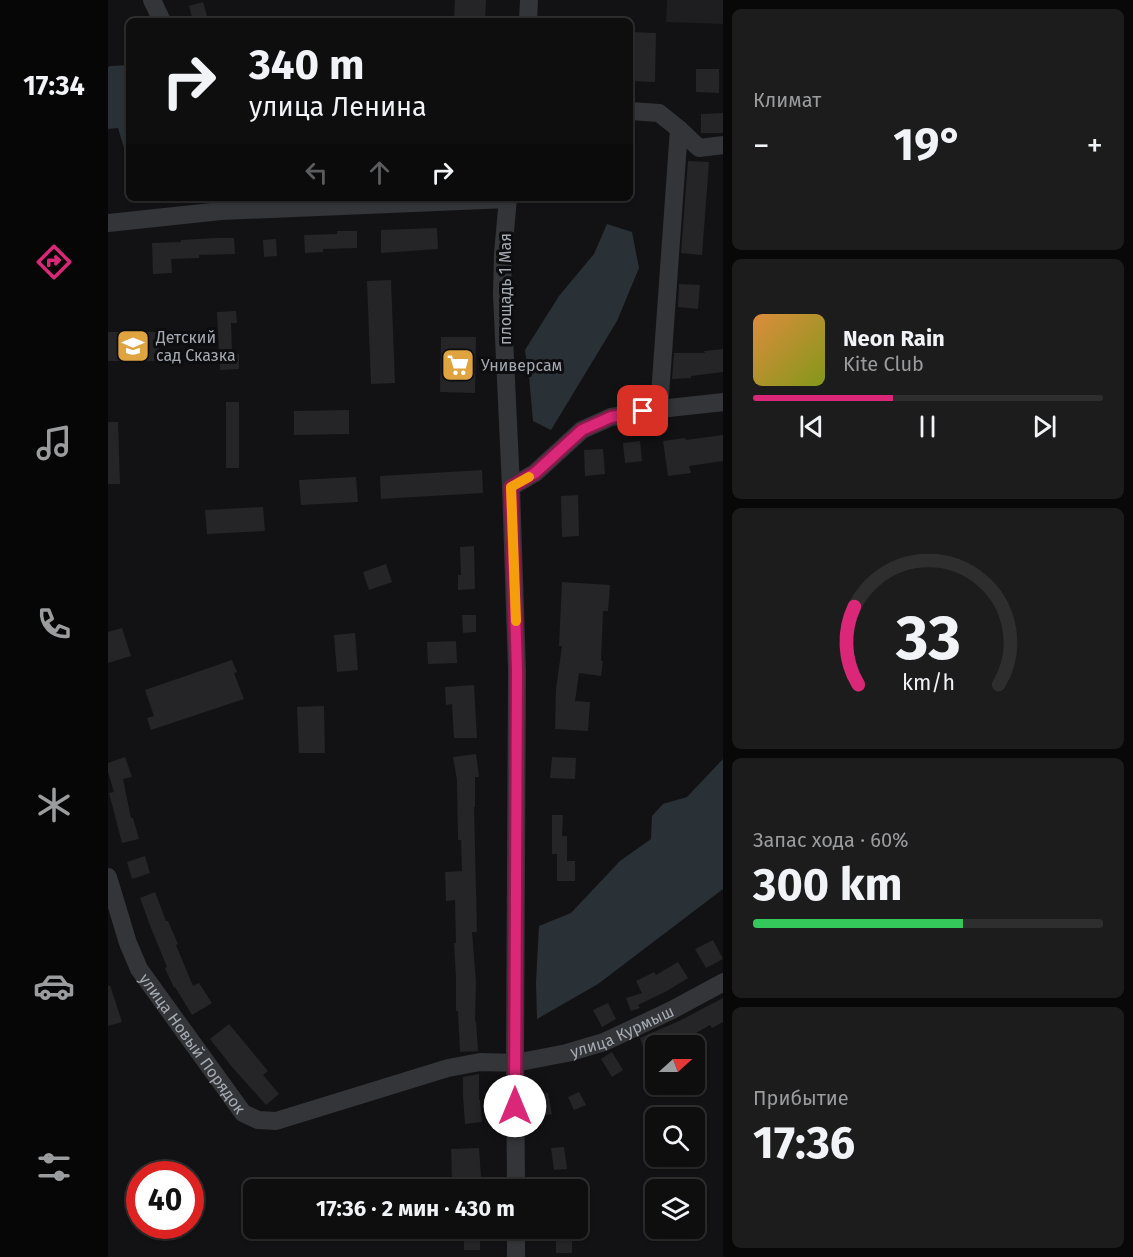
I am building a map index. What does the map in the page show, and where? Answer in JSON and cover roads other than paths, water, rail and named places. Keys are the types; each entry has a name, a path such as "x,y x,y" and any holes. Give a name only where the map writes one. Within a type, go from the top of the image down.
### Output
{"street":[{"path":"153,0 161,18"},
{"path":"528,18 529,0"},
{"path":"633,111 659,112 699,148 723,145"},
{"path":"658,409 679,129"},
{"path":"108,223 220,205 385,201"},
{"name":"площадь 1 Мая","path":"508,201 502,294 517,670 516,1179"},
{"path":"511,487 535,473 582,430 611,417 723,402"},
{"name":"улица Новый Порядок","path":"108,877 128,943 139,969 243,1113 258,1120 276,1120 448,1068 480,1062 515,1063"},
{"name":"улица Курмыш","path":"515,1063 567,1053 604,1042 672,1010 723,982"},
{"path":"516,1239 516,1257"}],"place":[{"name":"Детский сад Сказка","path":"133,346"},
{"name":"Универсам","path":"458,365"}]}
